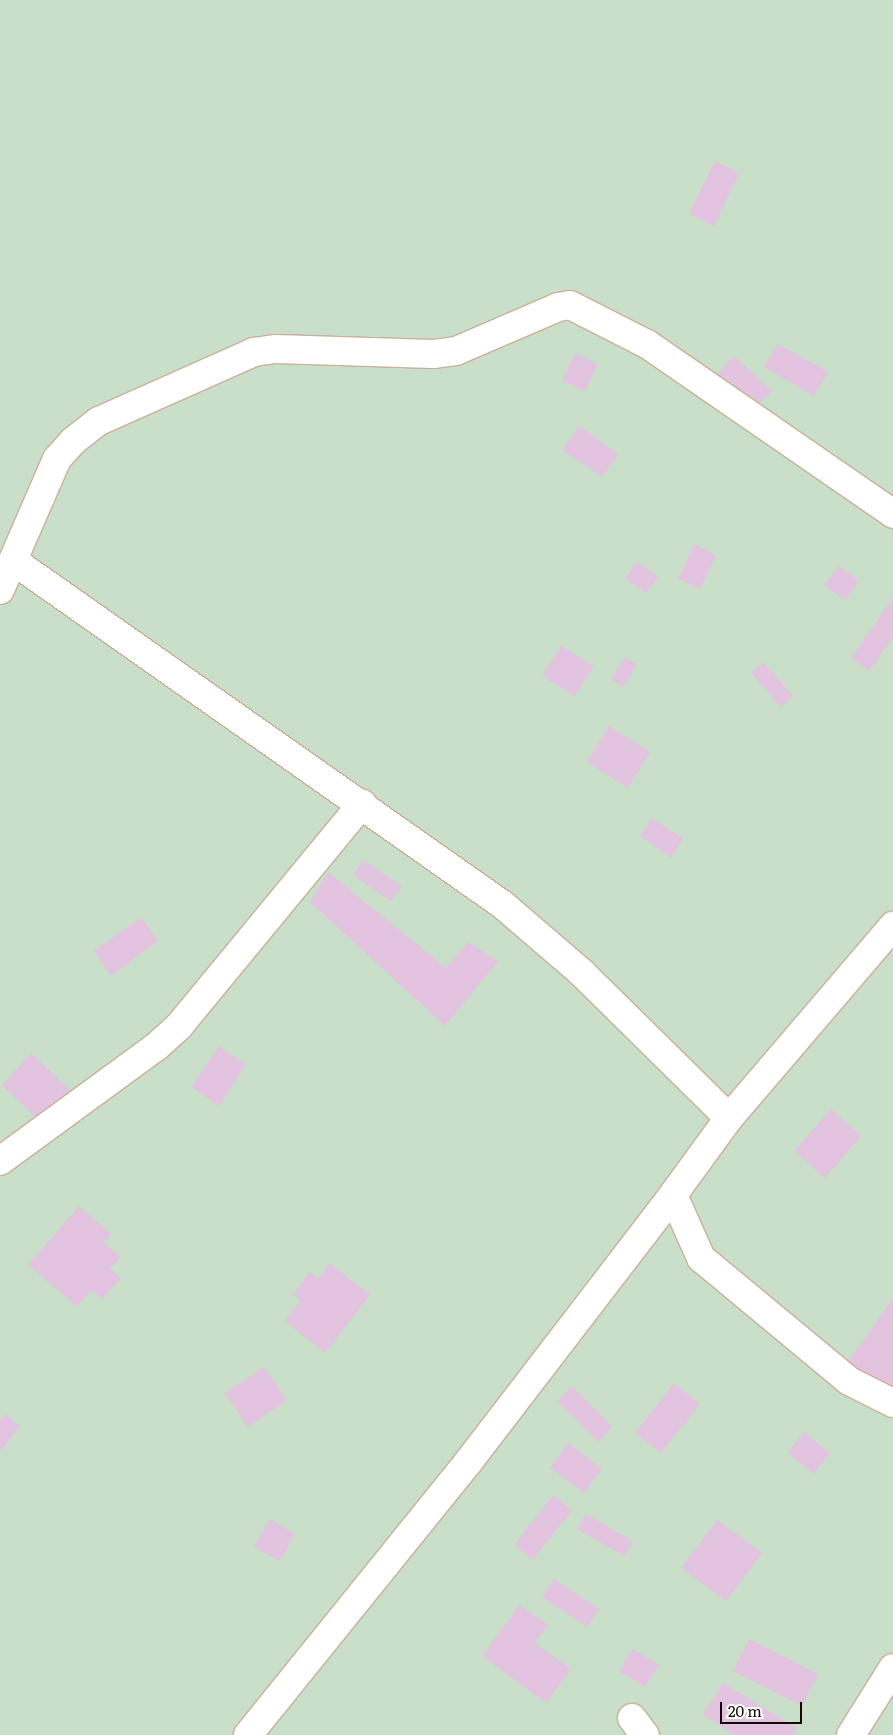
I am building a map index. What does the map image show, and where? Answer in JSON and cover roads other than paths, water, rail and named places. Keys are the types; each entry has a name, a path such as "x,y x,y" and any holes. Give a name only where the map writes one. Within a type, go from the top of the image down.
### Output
{"street":[{"path":"0,590 15,562 57,460 73,442 99,421 254,352 276,349 433,354 456,350 558,307 570,305 647,344 893,514"},
{"path":"15,562 362,804 503,905 582,973 729,1118"},
{"path":"0,1161 156,1047 179,1026 362,804"},
{"path":"248,1735 469,1461 674,1196 729,1118 893,926"},
{"path":"674,1196 702,1258 849,1381 893,1403"},
{"path":"851,1735 893,1668"}]}
